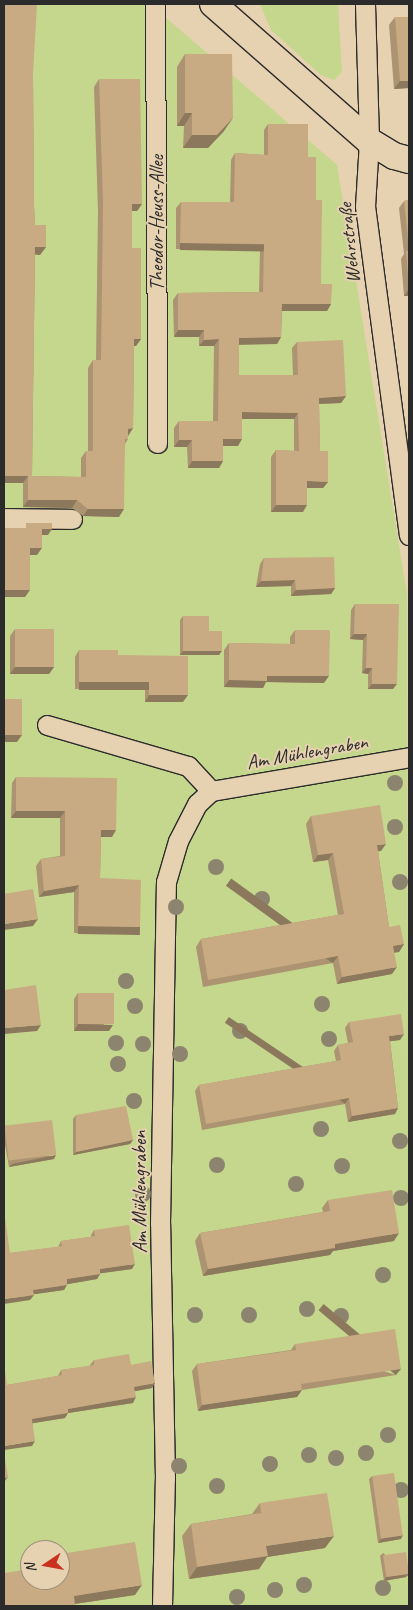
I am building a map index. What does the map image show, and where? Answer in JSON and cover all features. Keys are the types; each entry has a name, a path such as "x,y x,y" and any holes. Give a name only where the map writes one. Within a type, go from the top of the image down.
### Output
{"street":[{"name":"Theodor-Heuss-Allee","path":"155,4 157,443"},
{"path":"213,4 369,141 394,156 409,160"},
{"name":"Wehrstraße","path":"365,4 369,141 365,206 404,454 409,535"},
{"path":"4,518 72,519"},
{"path":"47,725 188,766 212,790"},
{"name":"Am Mühlengraben","path":"162,1606 164,1478 160,1223 166,882 182,834 197,804 212,790 409,756"}],"green space":[{"path":"4,4 150,4 337,165 407,594 409,1606 4,1606"},
{"path":"260,4 338,4 342,72 334,80 321,75 271,30"}],"building":[{"path":"4,4 37,4 33,74 34,205 35,225 46,225 46,247 35,247 32,476 29,476 86,477 86,451 93,451 93,360 101,360 103,204 99,79 140,79 142,204 132,204 132,248 141,248 141,339 134,339 133,428 128,429 128,439 125,439 124,509 88,509 77,500 28,500 28,476 4,476"},
{"path":"395,17 409,17 409,81 400,81"},
{"path":"185,54 232,54 233,118 217,135 192,135 192,113 185,113"},
{"path":"268,124 308,124 308,157 316,157 316,200 322,200 321,284 332,284 331,304 282,304 281,337 239,338 239,375 298,375 297,342 343,340 346,396 319,398 320,451 328,451 328,482 307,481 307,505 276,505 276,450 299,451 298,413 242,412 242,439 223,439 223,461 192,461 192,440 179,440 179,421 218,421 219,339 204,340 204,330 178,330 178,293 263,292 264,244 180,243 181,202 234,202 235,153 268,155"},
{"path":"409,200 409,248 404,201"},
{"path":"406,251 409,251 409,289"},
{"path":"26,523 52,523 52,529 42,529 42,548 30,548 30,590 4,590 4,528 26,528"},
{"path":"334,557 335,588 296,590 295,580 261,581 264,558"},
{"path":"355,604 399,604 397,684 372,684 372,668 366,668 367,634 354,634"},
{"path":"183,616 209,616 209,631 222,631 222,651 183,651"},
{"path":"15,629 54,629 54,667 15,667"},
{"path":"295,630 330,630 329,676 267,676 267,681 229,680 229,643 295,644"},
{"path":"79,650 118,650 118,655 188,656 188,695 149,695 149,682 79,682"},
{"path":"4,699 22,699 22,735 4,735"},
{"path":"16,777 117,778 116,830 101,830 100,878 141,880 140,927 78,926 79,885 44,891 41,859 65,856 65,811 16,811"},
{"path":"380,805 386,844 377,845 389,927 400,925 404,944 393,946 397,967 342,977 338,956 208,980 201,939 344,914 333,853 318,855 311,816"},
{"path":"33,889 38,919 4,924 4,894"},
{"path":"36,985 41,1025 4,1028 4,990"},
{"path":"78,993 114,993 114,1024 78,1024"},
{"path":"401,1014 404,1034 389,1036 398,1108 352,1116 349,1098 206,1124 199,1085 341,1060 338,1045 353,1042 349,1022"},
{"path":"126,1106 133,1140 76,1152 76,1115"},
{"path":"52,1120 56,1155 9,1161 4,1126"},
{"path":"392,1190 399,1233 335,1244 335,1248 208,1269 200,1233 330,1211 328,1200"},
{"path":"4,1210 10,1253 62,1246 61,1241 95,1236 94,1230 129,1225 135,1264 100,1269 100,1274 67,1279 67,1285 33,1290 34,1295 4,1299"},
{"path":"395,1329 401,1369 301,1384 302,1390 202,1405 197,1364 296,1350 295,1344"},
{"path":"129,1354 131,1365 151,1361 155,1383 134,1387 136,1397 68,1409 68,1413 32,1419 35,1441 4,1446 4,1364 7,1385 62,1375 61,1370 94,1365 94,1360"},
{"path":"4,1453 8,1477 4,1478"},
{"path":"394,1473 403,1535 381,1538 372,1476"},
{"path":"327,1493 334,1536 266,1546 268,1556 197,1567 191,1524 261,1513 260,1503"},
{"path":"135,1542 142,1585 74,1596 75,1605 70,1606 4,1606 4,1573 20,1571 20,1590 70,1590 70,1553"},
{"path":"406,1552 409,1574 386,1577 383,1555"}]}
